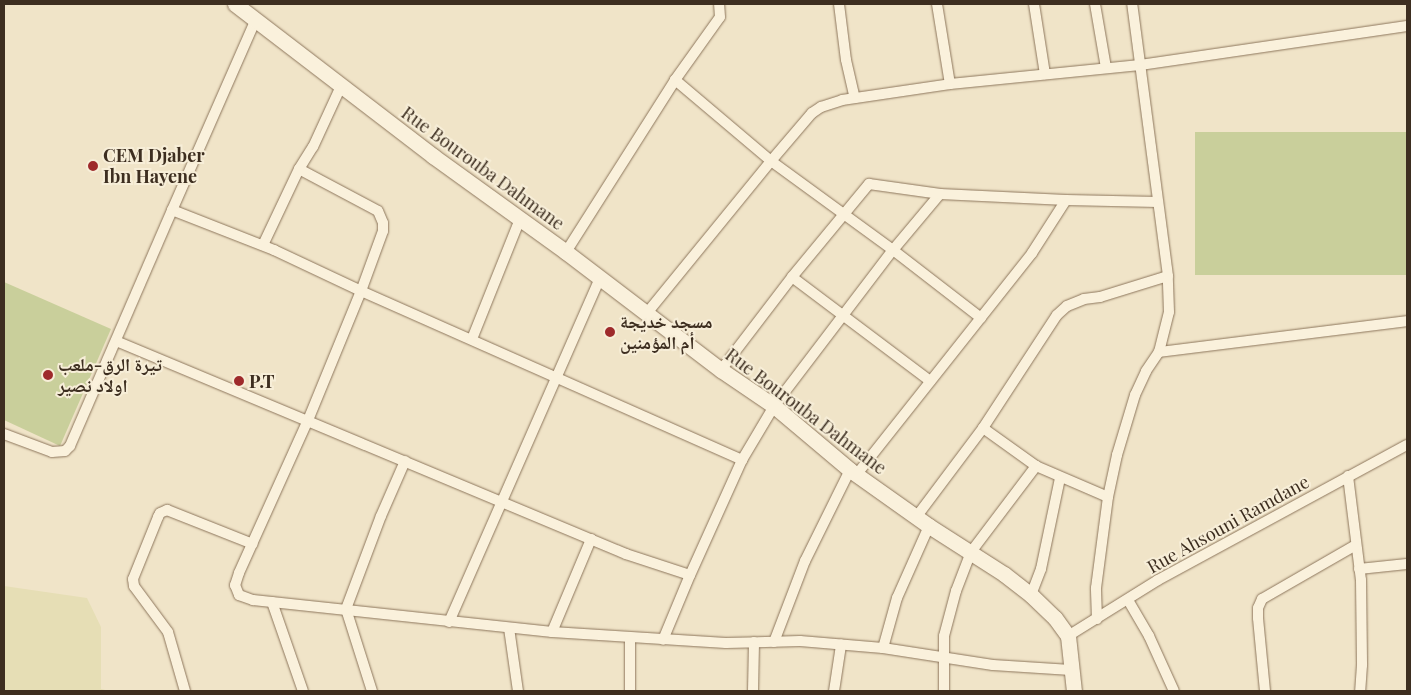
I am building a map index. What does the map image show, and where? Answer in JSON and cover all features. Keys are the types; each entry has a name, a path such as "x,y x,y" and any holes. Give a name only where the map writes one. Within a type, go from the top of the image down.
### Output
{"street":[{"name":"Rue Bourouba Dahmane","path":"236,4 341,86 566,252 721,370 774,406 854,472 923,521 1004,574 1031,595 1055,618 1068,636"},
{"path":"566,252 675,80 720,17 719,4"},
{"path":"839,4 846,60 855,98"},
{"path":"937,4 950,84"},
{"path":"1034,4 1045,74"},
{"path":"1095,4 1106,68"},
{"path":"1097,619 1096,588 1108,497 1117,455 1135,395 1146,371 1159,352 1168,312 1168,276 1132,4"},
{"path":"4,434 52,452 65,451 76,435 256,19"},
{"path":"647,313 812,113 832,103 950,84 1140,65 1407,26"},
{"path":"675,80 771,161 893,250 981,318"},
{"path":"262,245 299,169 313,148 341,86"},
{"path":"299,169 378,210 383,223 383,232 308,420 239,573 235,591 243,598 552,632 663,640 774,642 883,648 993,665 1071,670"},
{"path":"721,370 792,277 871,183 940,194 1158,202"},
{"path":"663,640 742,460 774,406 893,250 940,194"},
{"path":"774,642 805,561 854,472 930,381 1032,253 1066,200"},
{"path":"172,210 262,245 361,291 558,376 742,460"},
{"path":"472,339 520,219"},
{"path":"883,648 897,598 923,521 1057,315 1067,306 1084,299 1100,297 1168,276"},
{"path":"792,277 930,381"},
{"path":"449,622 600,278"},
{"path":"1159,352 1407,321"},
{"path":"116,341 591,539 690,575"},
{"path":"983,428 1036,466 1060,478 1108,497"},
{"name":"Rue Ahsouni Ramdane","path":"1068,636 1158,580 1407,444"},
{"path":"372,691 346,609 381,516 405,461"},
{"path":"944,691 944,636 956,590 971,552 1036,466"},
{"path":"1348,476 1359,569 1362,665 1360,691"},
{"path":"1031,595 1040,569 1060,478"},
{"path":"185,691 168,632 134,586 133,580 158,517 160,513 167,510 253,544"},
{"path":"552,632 591,539"},
{"path":"1265,691 1258,618 1258,608 1262,599 1356,545"},
{"path":"1359,569 1407,564"},
{"path":"1128,600 1149,636 1174,691"},
{"path":"272,602 303,691"},
{"path":"509,628 518,691"},
{"path":"1068,636 1074,691"},
{"path":"630,638 630,691"},
{"path":"753,691 754,642"},
{"path":"834,691 841,645"}],"shaded area":[{"path":"4,586 87,598 101,627 101,689 110,691 4,691"}],"green space":[{"path":"1195,132 1407,132 1407,275 1195,275"},
{"name":"تيرة الرق-ملعب اولاد نصير","path":"4,282 111,329 60,446 4,420"}],"place":[{"name":"CEM Djaber Ibn Hayene","path":"93,166"},
{"name":"مسجد خديجة أم المؤمنين","path":"610,332"},
{"name":"تيرة الرق-ملعب اولاد نصير","path":"48,375"},
{"name":"P.T","path":"239,381"}]}
